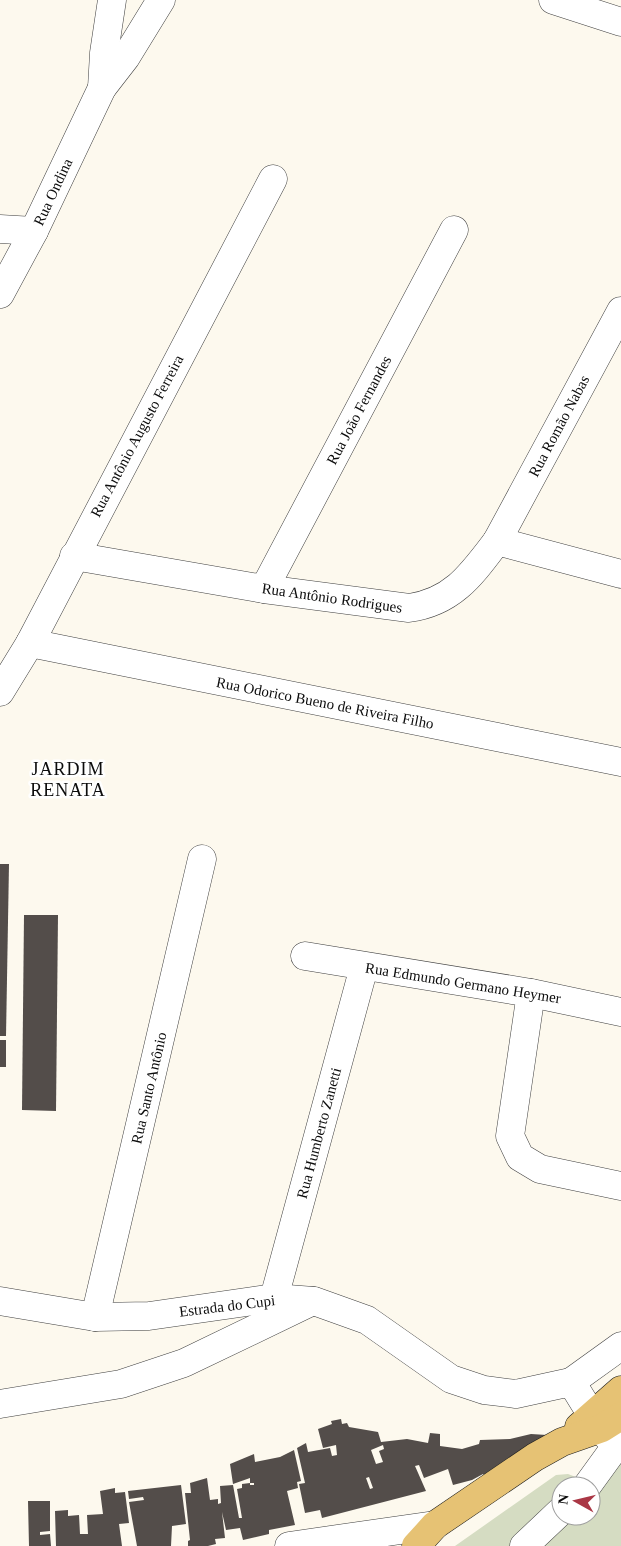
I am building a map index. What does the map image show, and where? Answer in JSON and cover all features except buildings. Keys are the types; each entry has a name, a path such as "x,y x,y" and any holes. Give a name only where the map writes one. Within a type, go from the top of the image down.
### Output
{"main road":[{"path":"416,1546 435,1525 535,1457 562,1442 610,1430 621,1390"}],"street":[{"name":"Rua Ondina","path":"102,88 104,53 112,0"},
{"name":"Rua Ondina","path":"0,294 34,231 102,88 126,57 161,0"},
{"path":"553,0 621,22"},
{"name":"Rua Antônio Augusto Ferreira","path":"0,692 30,643 273,179"},
{"path":"0,229 34,231"},
{"name":"Rua João Fernandes","path":"264,589 454,230"},
{"name":"Rua Romão Nabas","path":"497,542 621,311"},
{"path":"497,542 621,574"},
{"name":"Rua Antônio Rodrigues","path":"74,556 264,589 409,608 425,606 447,596 468,579 497,542"},
{"name":"Rua Odorico Bueno de Riveira Filho","path":"30,643 621,762"},
{"name":"Rua Santo Antônio","path":"95,1317 202,859"},
{"name":"Rua Edmundo Germano Heymer","path":"305,956 531,993 621,1012"},
{"name":"Rua Humberto Zanetti","path":"274,1298 364,967"},
{"path":"531,993 510,1136 520,1157 540,1169 621,1186"},
{"name":"Estrada do Cupi","path":"0,1301 95,1317 149,1316 274,1298 314,1301 367,1320 451,1379 484,1390 516,1394 571,1382"},
{"path":"0,1404 121,1384 184,1363 314,1301"},
{"path":"591,1476 610,1430 571,1382 621,1346"},
{"path":"524,1546 551,1521"},
{"path":"289,1546 435,1525"}],"green space":[{"path":"621,1455 621,1546 455,1546 551,1479 551,1526 601,1526 601,1476 586,1476"},
{"path":"568,1474 573,1476 555,1476 556,1475"}],"district":[{"name":"JARDIM RENATA","path":"68,780"}]}
